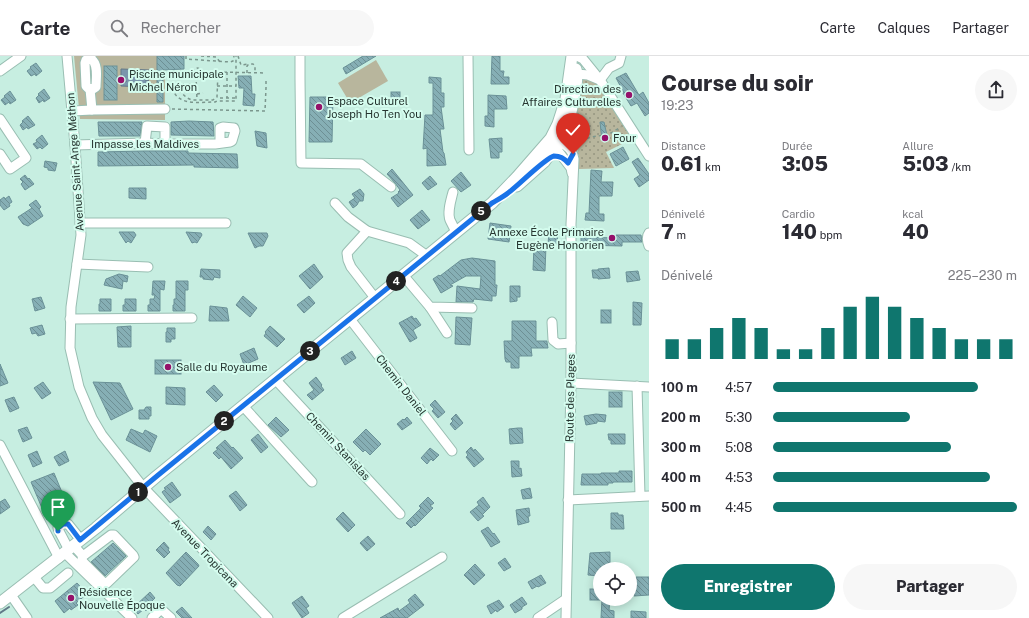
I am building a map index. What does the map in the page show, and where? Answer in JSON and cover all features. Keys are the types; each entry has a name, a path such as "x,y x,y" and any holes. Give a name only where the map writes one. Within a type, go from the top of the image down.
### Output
{"main road":[{"path":"0,604 492,203 563,131 571,112 576,88 577,74 573,58"},
{"path":"492,203 507,195 544,162 551,152 566,99 573,58"}],"street":[{"path":"0,71 21,56"},
{"name":"Avenue Saint-Ange Méthon","path":"67,56 81,235 71,307 70,348 79,387 92,418 102,435 143,487"},
{"path":"300,56 301,163 361,164 391,187"},
{"path":"468,56 469,150"},
{"path":"600,80 609,68 619,63 621,56"},
{"path":"91,57 96,66 96,87 90,89 92,110"},
{"path":"573,58 583,59 588,63 649,156"},
{"path":"577,74 600,80"},
{"path":"72,111 165,109"},
{"path":"0,154 10,168 26,158 1,122"},
{"path":"145,143 147,126 165,127 165,144"},
{"path":"554,140 564,144 573,154"},
{"name":"Route des Plages","path":"554,140 558,151 571,168 573,178"},
{"name":"Impasse les Maldives","path":"75,145 145,143 218,144"},
{"name":"Route des Plages","path":"566,618 571,383 571,224 573,154"},
{"path":"544,162 553,156 565,159"},
{"path":"453,192 450,202 449,219 456,232"},
{"path":"335,203 348,217 367,231 410,243 426,256"},
{"path":"80,223 226,223"},
{"path":"367,231 347,253 350,268 375,298"},
{"path":"649,232 647,237 649,246"},
{"path":"77,264 148,267"},
{"path":"403,275 430,307 447,333"},
{"path":"430,307 472,308"},
{"path":"70,319 192,318"},
{"name":"Chemin Daniel","path":"350,319 452,452"},
{"path":"552,322 553,340 558,344 571,343"},
{"name":"Chemin Stanislas","path":"275,379 400,514"},
{"path":"571,383 649,387"},
{"path":"568,500 644,496 637,386"},
{"path":"243,406 312,482"},
{"path":"0,445 69,549 132,618"},
{"name":"Avenue Tropicana","path":"143,487 268,618"},
{"path":"111,535 114,535 134,557 107,583 104,583 83,562 83,556 111,535"},
{"path":"69,549 83,556"},
{"path":"343,618 442,557"},
{"path":"34,577 43,588 50,588 68,573"},
{"path":"11,595 27,618"},
{"path":"538,618 566,599"},
{"path":"153,618 161,609 171,618"}],"path":[{"path":"186,56 186,59 220,62 230,62 236,56"},
{"path":"201,56 216,57 220,62"},
{"path":"236,56 241,65 253,64 255,66 255,73"},
{"path":"236,56 236,98"},
{"path":"247,73 247,66 249,64"},
{"path":"201,72 200,68 194,69 193,72 174,71 172,73 172,90 182,100 187,102 235,101 236,98"},
{"path":"193,72 196,76 197,100"},
{"path":"196,76 200,75 201,72 266,73"},
{"path":"172,83 187,98 192,100 213,100 217,97 218,72"},
{"path":"227,72 227,98"},
{"path":"165,109 264,111 266,80"},
{"path":"172,83 197,85"},
{"path":"217,86 236,86"},
{"path":"197,94 203,93"},
{"path":"220,98 236,98"},
{"path":"573,154 580,143 591,137 610,134 628,124"}],"shaded area":[{"name":"Piscine municipale Michel Néron","path":"74,56 165,56 165,120 80,119"},
{"path":"376,60 388,81 350,103 338,83"},
{"path":"584,79 598,82 621,117 621,122 632,139 606,152 614,168 579,169 579,157 577,150 574,144 570,141 569,134 581,83"}],"water":[{"path":"121,69 149,70 148,87 121,86"}],"building":[{"path":"157,56 184,56 184,69 163,70 163,102 157,102"},
{"path":"363,56 376,56 346,74 343,68"},
{"path":"492,56 500,56 500,71 504,71 503,77 509,77 509,84 491,84"},
{"path":"36,63 42,71 36,76 35,74 31,76 27,71"},
{"path":"104,66 117,66 117,100 104,100"},
{"path":"626,73 639,95 643,92 649,103 649,113 645,116 637,103 631,106 616,78"},
{"path":"238,76 251,76 252,94 255,94 254,106 243,105 244,88 239,88"},
{"path":"429,77 441,78 441,93 444,93 444,107 441,107 444,129 440,129 446,165 427,166 427,148 423,149 425,115 433,115 433,83 429,83"},
{"path":"44,89 50,98 39,103 36,98"},
{"path":"10,91 16,100 5,105 1,100"},
{"path":"391,92 400,92 400,103 391,103"},
{"path":"488,95 506,96 507,109 494,109 494,127 485,126 485,116 488,116"},
{"path":"310,97 333,97 332,142 309,142"},
{"path":"28,116 35,125 28,129 27,127 23,130 20,125"},
{"path":"98,122 142,122 140,136 99,136"},
{"path":"171,122 213,122 214,136 171,135"},
{"path":"600,122 604,122 608,140 602,141"},
{"path":"255,131 266,133 267,148 257,146"},
{"path":"42,135 48,144 42,149 40,147 37,149 33,144 37,142 36,140"},
{"path":"502,138 502,152 499,152 499,158 491,158 489,139"},
{"path":"623,147 629,159 616,166 610,154"},
{"path":"188,151 188,153 237,154 238,168 194,167 194,165 98,166 98,152"},
{"path":"638,158 649,174 649,180 639,187 634,179 640,175 632,162"},
{"path":"45,161 57,163 55,171 48,170 48,168 44,167"},
{"path":"392,169 413,195 398,207 391,198 399,193 398,192 400,190 387,174"},
{"path":"591,170 602,171 601,182 613,182 612,196 599,196 599,214 604,214 604,221 585,220 586,213 589,213"},
{"path":"461,172 471,185 461,192 451,181"},
{"path":"25,175 34,184 25,190 21,184 23,182 20,179"},
{"path":"430,176 437,184 428,190 422,183"},
{"path":"129,188 146,188 146,199 129,198"},
{"path":"360,189 364,194 363,201 359,201 353,208 349,202 355,198 352,194"},
{"path":"9,196 12,202 9,204 10,206 4,210 0,205 0,200"},
{"path":"36,200 41,207 39,209 43,216 28,226 23,224 18,217 32,208 29,205"},
{"path":"422,210 430,220 418,229 410,220"},
{"path":"490,223 511,226 509,242 488,239"},
{"path":"119,232 134,232 136,235 131,243 128,241 126,243"},
{"path":"186,232 201,233 202,235 197,243 192,243"},
{"path":"549,232 558,232 557,244 548,244"},
{"path":"248,233 267,233 268,236 263,246 255,248"},
{"path":"616,235 641,235 642,242 622,242 622,246 581,245 581,237 616,238"},
{"path":"534,246 546,246 545,271 533,270"},
{"path":"472,258 495,261 495,285 497,285 496,296 492,296 492,301 474,299 473,302 456,302 457,286 480,289 481,276 466,276 450,285 453,286 441,293 433,279 439,275 440,276 461,260"},
{"path":"314,264 323,277 310,289 299,276"},
{"path":"609,268 610,278 593,278 592,270"},
{"path":"201,269 220,270 220,278 214,277 213,280 203,279 203,277 200,277"},
{"path":"638,271 640,280 627,282 626,272"},
{"path":"119,274 128,276 127,282 123,281 122,289 104,285 106,279"},
{"path":"153,281 165,281 164,290 160,289 160,311 148,311 150,299 154,299 155,295 152,295"},
{"path":"176,281 188,281 188,290 185,290 185,311 173,311 174,299 176,299"},
{"path":"510,286 520,286 520,297 517,297 517,301 510,302"},
{"path":"243,296 257,308 250,317 236,305"},
{"path":"309,296 315,303 304,313 297,305"},
{"path":"41,297 45,308 35,311 32,299"},
{"path":"100,299 111,299 111,311 99,311"},
{"path":"125,299 136,299 136,311 123,311"},
{"path":"633,302 642,303 641,325 633,325"},
{"path":"210,306 227,308 229,321 209,321"},
{"path":"601,310 611,310 611,323 601,323"},
{"path":"412,316 414,319 416,318 421,325 413,330 417,338 410,342 399,323"},
{"path":"456,317 472,318 470,345 455,344"},
{"path":"512,321 536,321 536,341 547,341 548,348 531,348 532,356 519,356 519,368 511,368 511,362 506,362 505,359 504,341 512,341"},
{"path":"42,325 45,334 38,336 36,333 32,334 30,328"},
{"path":"131,326 131,347 118,347 117,327"},
{"path":"270,326 285,339 277,347 264,336 266,333 265,332"},
{"path":"167,328 175,328 175,339 171,339 171,342 166,342"},
{"path":"254,348 258,359 244,365 240,354"},
{"path":"352,351 356,358 345,365 341,358"},
{"name":"Salle du Royaume","path":"155,360 181,360 181,374 155,374"},
{"path":"0,364 8,383 0,386"},
{"path":"316,377 324,390 312,400 307,395 314,390 309,383"},
{"path":"43,382 51,393 42,399 34,388"},
{"path":"93,382 120,383 133,409 111,420"},
{"path":"214,385 223,395 216,402 206,392"},
{"path":"166,387 185,388 185,405 166,404"},
{"path":"609,392 622,392 622,407 609,407"},
{"path":"14,397 19,408 10,412 5,400"},
{"path":"435,400 445,412 438,418 432,411 434,409 430,405"},
{"path":"146,407 151,407 151,416 149,416 149,419 139,419 139,410 144,410"},
{"path":"456,414 463,423 455,430 450,424 453,421 451,419"},
{"path":"596,414 606,415 605,422 597,421 597,423 586,425 584,416"},
{"path":"276,417 289,430 281,437 268,425"},
{"path":"407,417 412,423 402,430 397,424"},
{"path":"27,427 32,438 23,442 18,430"},
{"path":"522,428 523,443 510,444 509,429"},
{"path":"131,429 143,434 145,430 157,436 150,452 126,440"},
{"path":"366,429 381,444 370,455 365,450 363,452 353,442"},
{"path":"258,434 268,447 261,453 251,440"},
{"path":"608,434 625,434 625,444 611,444"},
{"path":"225,440 243,458 231,469 221,457 219,459 213,453"},
{"path":"471,447 474,451 475,449 484,459 474,467 466,457 468,455 466,452"},
{"path":"430,448 439,455 433,461 431,459 427,464 421,458"},
{"path":"37,451 42,463 33,467 28,455"},
{"path":"65,451 69,461 59,466 54,457"},
{"path":"511,461 519,461 519,469 521,468 522,476 512,477"},
{"path":"619,471 632,471 632,482 613,482 608,483 608,485 581,485 582,474 619,473"},
{"path":"54,473 66,502 64,503 67,511 47,520 31,482"},
{"path":"172,482 181,495 170,503 162,492 166,489 164,488"},
{"path":"530,488 532,498 523,499 521,490"},
{"path":"236,491 247,505 240,511 229,496"},
{"path":"428,497 434,503 430,506 433,508 415,526 414,525 411,528 406,523 421,508 419,506"},
{"path":"483,497 490,507 482,515 484,516 478,521 470,512 479,505 477,502"},
{"path":"5,499 10,507 0,514 0,502"},
{"path":"529,508 529,522 518,525 516,510"},
{"path":"343,512 355,525 348,532 336,519"},
{"path":"611,513 623,515 624,529 611,529"},
{"path":"208,526 216,534 211,540 203,532"},
{"path":"488,527 500,542 491,547 481,531"},
{"path":"368,536 375,544 367,551 360,543"},
{"path":"164,542 169,548 168,550 170,552 164,558 156,550"},
{"path":"113,543 126,556 105,576 91,562"},
{"path":"186,552 199,566 180,586 177,585 166,573"},
{"path":"610,552 610,562 593,562 593,575 588,575 590,553"},
{"path":"505,558 511,567 504,571 498,563"},
{"path":"475,564 485,575 474,585 464,575"},
{"path":"541,575 546,583 532,589 528,582"},
{"path":"637,577 649,577 649,595 637,596"},
{"name":"Résidence Nouvelle Époque","path":"77,583 87,594 76,603 78,605 71,610 70,608 64,613 55,601"},
{"path":"590,589 593,589 593,600 590,600"},
{"path":"150,592 155,598 150,603 152,605 146,611 144,609 138,614 133,608"},
{"path":"415,594 424,605 407,618 380,618 398,608 399,611 410,603 408,600"},
{"path":"302,596 309,606 306,608 309,613 302,618 292,603"},
{"path":"522,597 527,604 515,613 510,605"},
{"path":"499,600 504,607 491,614 487,606"},
{"path":"602,606 609,606 609,610 614,611 614,618 601,618"},
{"path":"182,607 192,618 182,618 176,612"},
{"path":"631,611 646,612 646,618 631,618"}],"waterway":[{"path":"0,613 9,607"}],"place":[{"name":"Piscine municipale Michel Néron","path":"121,80"},
{"name":"Direction des Affaires Culturelles","path":"629,95"},
{"name":"Espace Culturel Joseph Ho Ten You","path":"319,107"},
{"name":"Four","path":"605,138"},
{"name":"Annexe École Primaire Eugène Honorien","path":"612,238"},
{"name":"Salle du Royaume","path":"168,367"},
{"name":"Résidence Nouvelle Époque","path":"71,598"}],"route":[{"path":"58,531 58,528 66,523 80,540 426,256 492,203 507,195 544,162 553,156 565,159 568,163 573,154"}]}
